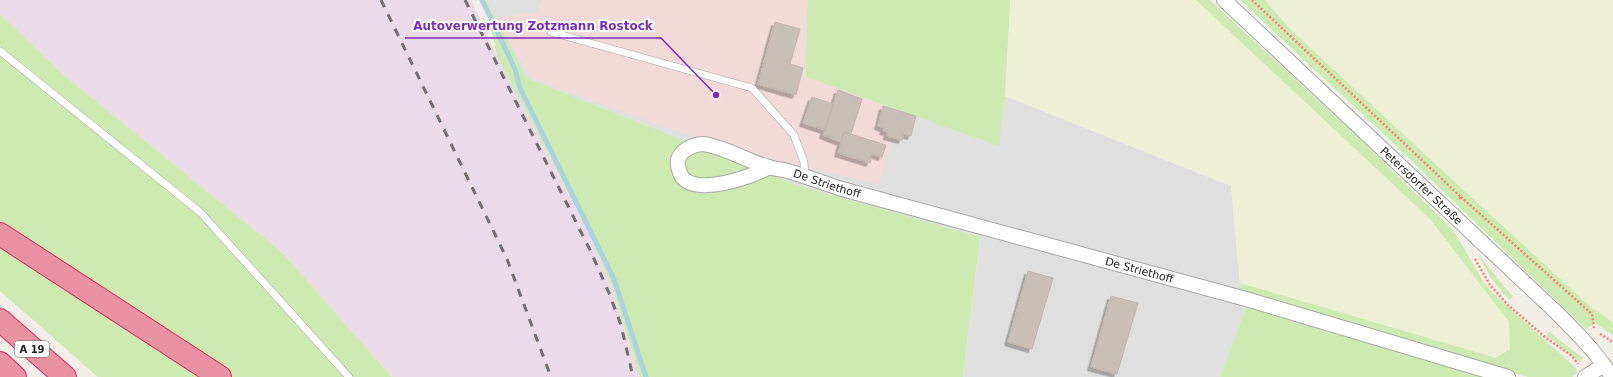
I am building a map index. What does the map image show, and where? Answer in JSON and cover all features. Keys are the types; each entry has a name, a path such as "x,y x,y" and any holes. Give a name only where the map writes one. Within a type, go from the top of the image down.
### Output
{"highway":[{"path":"0,234 220,377"},
{"name":"A 19","path":"0,320 65,377"},
{"name":"A 19","path":"0,364 15,377"}],"street":[{"name":"Petersdorfer Straße","path":"1224,0 1557,312 1580,335 1604,364 1612,377"},
{"name":"De Striethoff","path":"769,167 756,175 719,184 704,185 692,183 683,178 678,167 679,157 688,148 701,144 726,150 769,167 783,170 805,178 1246,299 1508,377"},
{"path":"1586,376 1604,364"}],"lane":[{"path":"551,32 752,88 794,136 804,162 805,178"},
{"path":"0,52 200,212 349,377"}],"path":[{"path":"1252,0 1460,197 1592,314 1594,331"},
{"path":"1448,211 1460,197"},
{"path":"1475,258 1490,284 1508,305 1545,337 1572,356 1586,376"}],"shaded area":[{"path":"0,0 471,0 497,56 586,227 612,286 640,377 392,377 282,252 64,75 0,14"},
{"path":"486,0 1010,0 1005,96 1231,186 1240,283 1245,310 1220,377 963,377 980,237 797,185 527,78"},
{"path":"542,0 808,0 806,77 900,111 879,184 790,163 682,133 531,78 496,19 525,13 536,14"}],"green space":[{"path":"479,0 486,0 527,78 797,185 980,237 963,377 640,377 612,286 586,227 497,56 489,18"},
{"path":"808,0 1010,0 1005,96 999,146 806,77"},
{"path":"1010,0 1196,0 1430,219 1509,322 1510,349 1496,359 1240,283 1231,185 1005,96"},
{"path":"1196,0 1210,0 1358,137 1454,231 1483,281 1490,290 1577,369 1576,374 1572,377 1528,377 1242,293 1240,283 1496,358 1510,349 1509,322 1430,219"},
{"path":"1240,0 1265,0 1289,28 1471,197 1592,308 1613,322 1613,335 1595,323 1586,329 1390,140"},
{"path":"1265,0 1613,0 1613,322 1592,308 1471,197 1289,28"},
{"path":"0,14 64,75 282,252 392,377 98,377 0,291"},
{"path":"1477,253 1513,297 1509,300 1491,278"},
{"path":"1246,304 1492,377 1220,377"},
{"path":"1549,332 1583,358 1580,362 1546,335"}],"building":[{"path":"775,22 800,29 790,64 803,68 796,95 758,84"},
{"path":"838,90 862,99 851,134 844,132 841,142 823,135"},
{"path":"812,97 833,104 825,130 803,123"},
{"path":"883,106 916,116 911,136 904,134 902,140 887,136 888,132 883,131 884,128 878,126"},
{"path":"844,132 886,145 882,157 872,154 870,163 838,153"},
{"path":"1028,271 1053,278 1032,349 1008,342"},
{"path":"1111,296 1138,303 1117,374 1091,367"}],"waterway":[{"path":"482,0 515,69 520,88 614,279 646,377"}],"railway":[{"path":"381,0 507,259 551,377"},
{"path":"465,0 591,252 621,325 633,377"}],"place":[{"name":"Autoverwertung Zotzmann Rostock","path":"716,95"}]}
